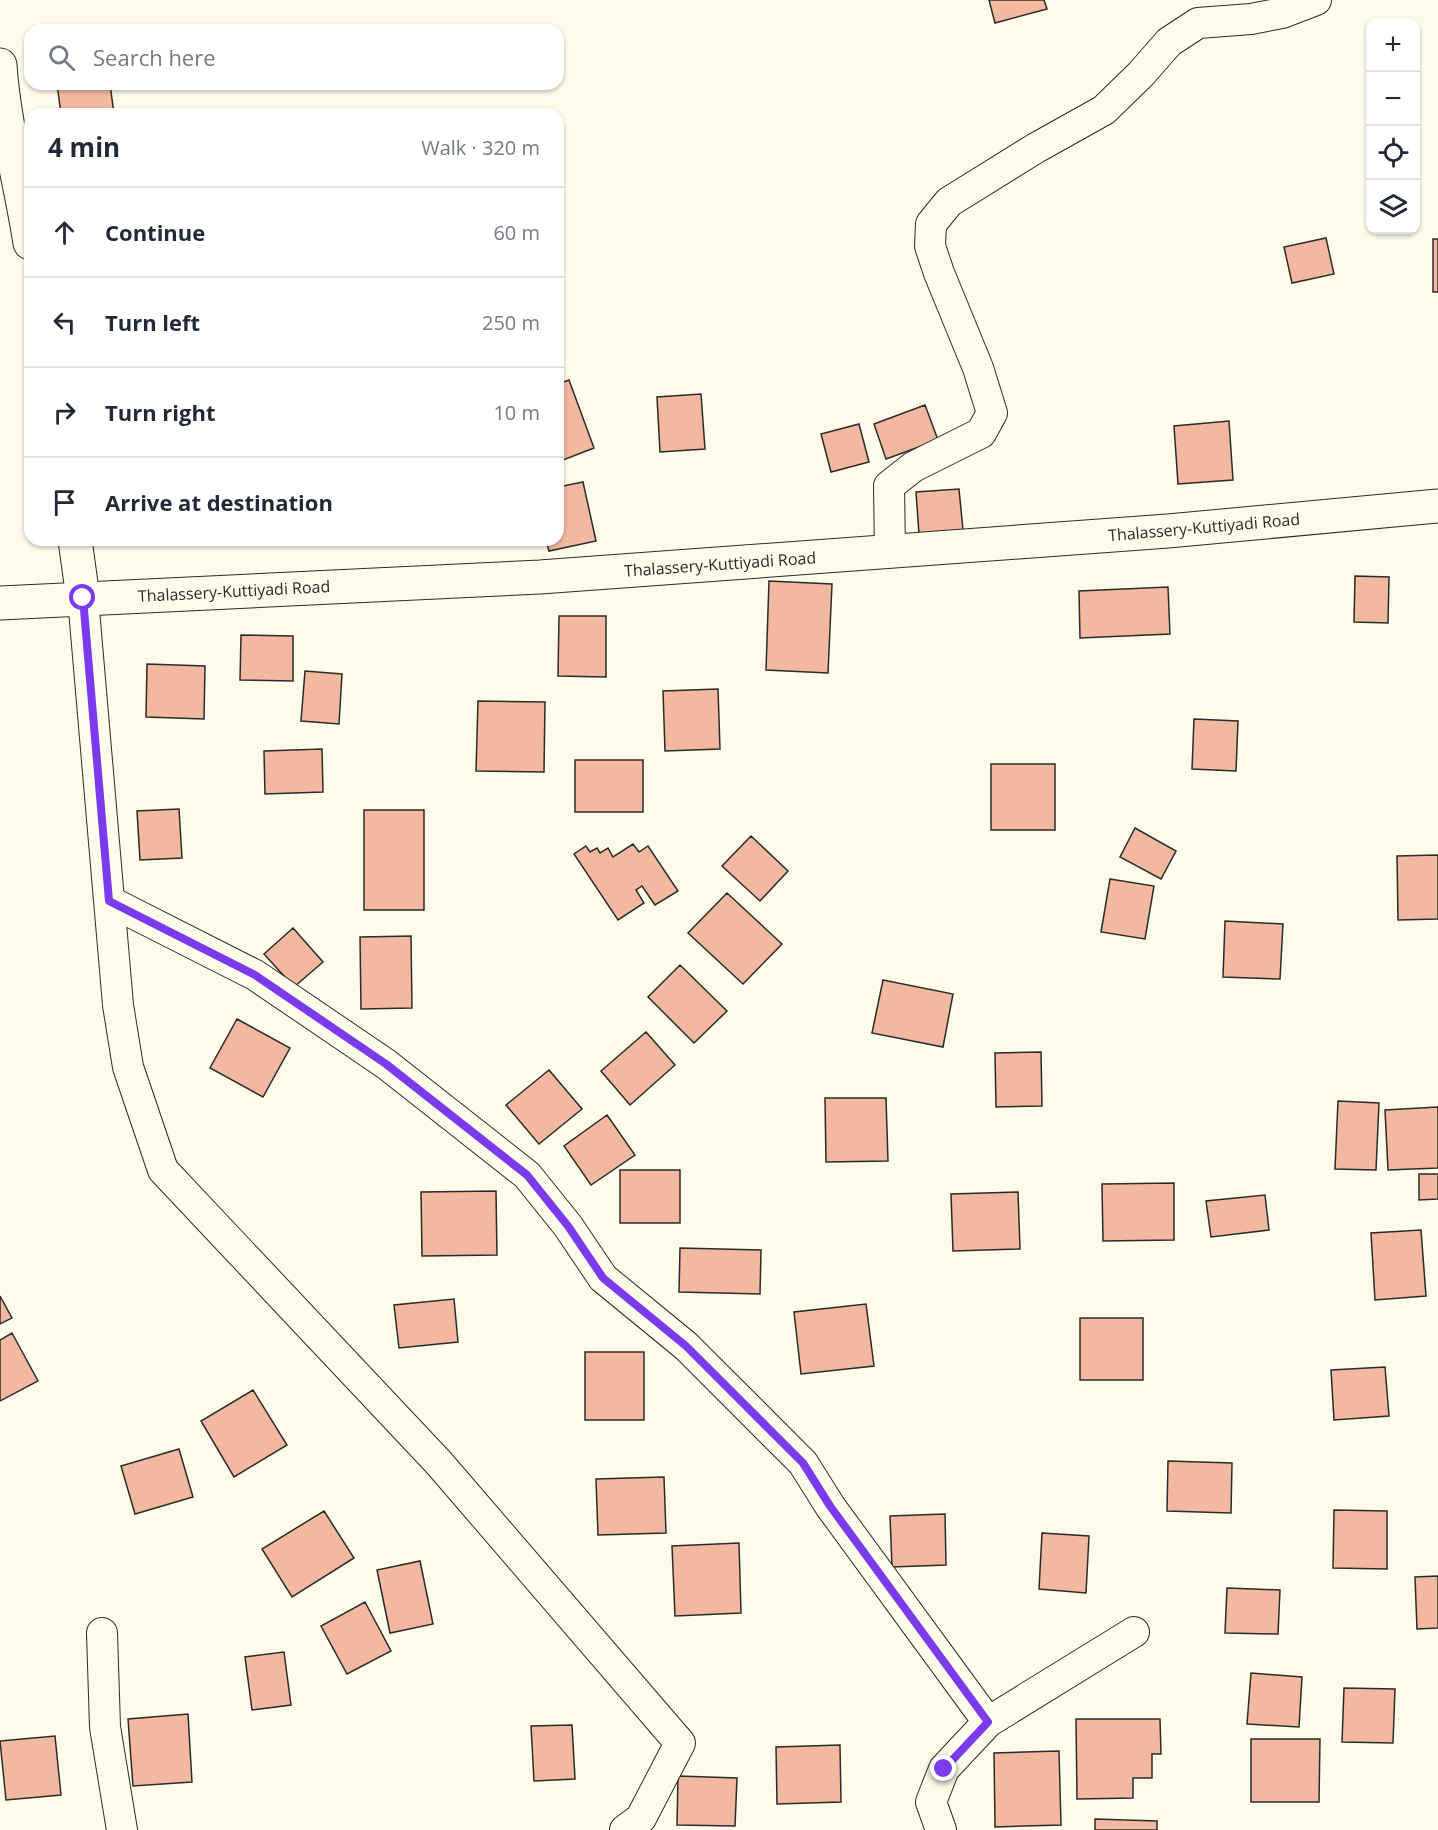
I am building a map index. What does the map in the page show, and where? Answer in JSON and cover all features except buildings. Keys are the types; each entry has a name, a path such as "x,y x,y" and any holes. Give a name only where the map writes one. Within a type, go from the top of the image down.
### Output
{"main road":[{"path":"0,65 2,93 24,204"},
{"name":"Thalassery-Kuttiyadi Road","path":"0,603 540,577 1168,531 1438,506"},
{"path":"76,546 83,598"}],"street":[{"path":"890,552 889,486 913,467 981,433 992,413 978,368 930,246 931,224 949,202 1036,148 1104,110 1141,74 1169,42 1198,23 1262,17 1282,13 1316,0"},
{"path":"83,598 118,1005 128,1067 163,1170 439,1464 680,1743 641,1818 625,1830"},
{"path":"109,901 255,975 386,1064 527,1175 568,1226 603,1278 686,1346 803,1463 830,1506 988,1722"},
{"path":"941,1830 931,1802 944,1769 988,1722 1134,1632"},
{"path":"102,1633 105,1727 122,1830"}],"route":[{"path":"83,598 109,901 255,975 386,1064 527,1175 568,1226 603,1278 686,1346 803,1463 830,1506 988,1722 944,1769"}]}
